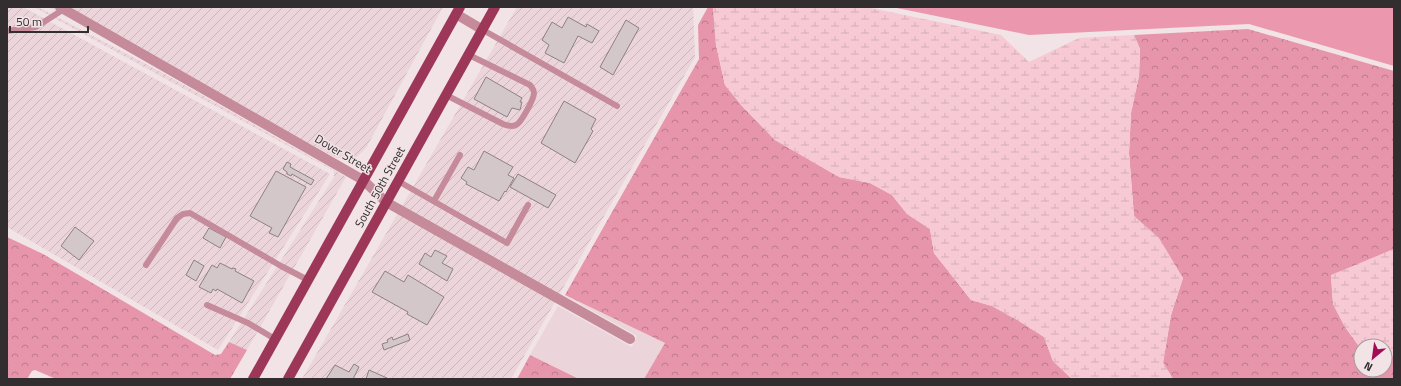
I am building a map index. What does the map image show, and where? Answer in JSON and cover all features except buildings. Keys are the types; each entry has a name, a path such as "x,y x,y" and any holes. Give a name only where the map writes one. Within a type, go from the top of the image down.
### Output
{"main road":[{"name":"South 50th Street","path":"288,379 495,7"},
{"name":"South 50th Street","path":"252,379 458,10"}],"street":[{"name":"Dover Street","path":"62,8 363,180 386,202 630,339"},
{"path":"458,10 483,30"}],"lane":[{"path":"7,31 36,27 62,8"},
{"path":"483,30 617,106"},
{"path":"446,95 503,124 511,126 517,125 521,122 534,94 530,85 468,55"},
{"path":"434,201 460,155"},
{"path":"398,181 507,243 528,205"},
{"path":"146,265 177,218 183,214 190,213 308,280"},
{"path":"207,305 248,323 275,339"}],"shaded area":[{"path":"7,7 23,7 330,174 218,350 7,227"},
{"path":"34,7 38,7 163,73 346,177 247,350 229,342 334,177 334,171"},
{"path":"49,7 443,7 366,148 356,158 337,158"},
{"path":"517,7 693,7 695,57 511,379 302,379"},
{"path":"892,7 1394,7 1394,66 1249,24 1029,35"},
{"path":"564,295 665,343 644,379 579,379 530,355 558,306 632,347 637,336"}],"green space":[{"path":"708,7 713,7 716,45 725,85 742,106 775,140 839,177 870,183 892,195 907,214 930,229 934,253 971,300 992,306 1044,337 1053,361 1072,379 644,379 665,343 565,295 699,59 698,25"},
{"path":"713,7 866,7 1001,35 1029,62 1079,38 1134,35 1140,49 1139,76 1131,113 1129,153 1134,216 1159,238 1183,278 1171,315 1163,362 1173,379 1072,379 1053,361 1044,337 992,306 971,300 934,253 930,229 907,214 892,195 870,183 839,177 775,140 742,106 725,85 716,45"},
{"path":"1248,29 1394,71 1394,249 1331,276 1333,304 1345,327 1353,338 1353,378 1393,378 1394,357 1394,379 1173,379 1163,363 1171,315 1183,278 1134,216 1129,153 1131,113 1139,76 1140,49 1134,35"},
{"path":"7,237 43,254 215,355 221,354 229,342 247,350 230,379 56,379 35,370 32,371 27,379 7,379"},
{"path":"1394,249 1394,357 1393,338 1353,338 1345,327 1333,304 1331,275"},
{"path":"530,355 579,379 517,379"}]}
